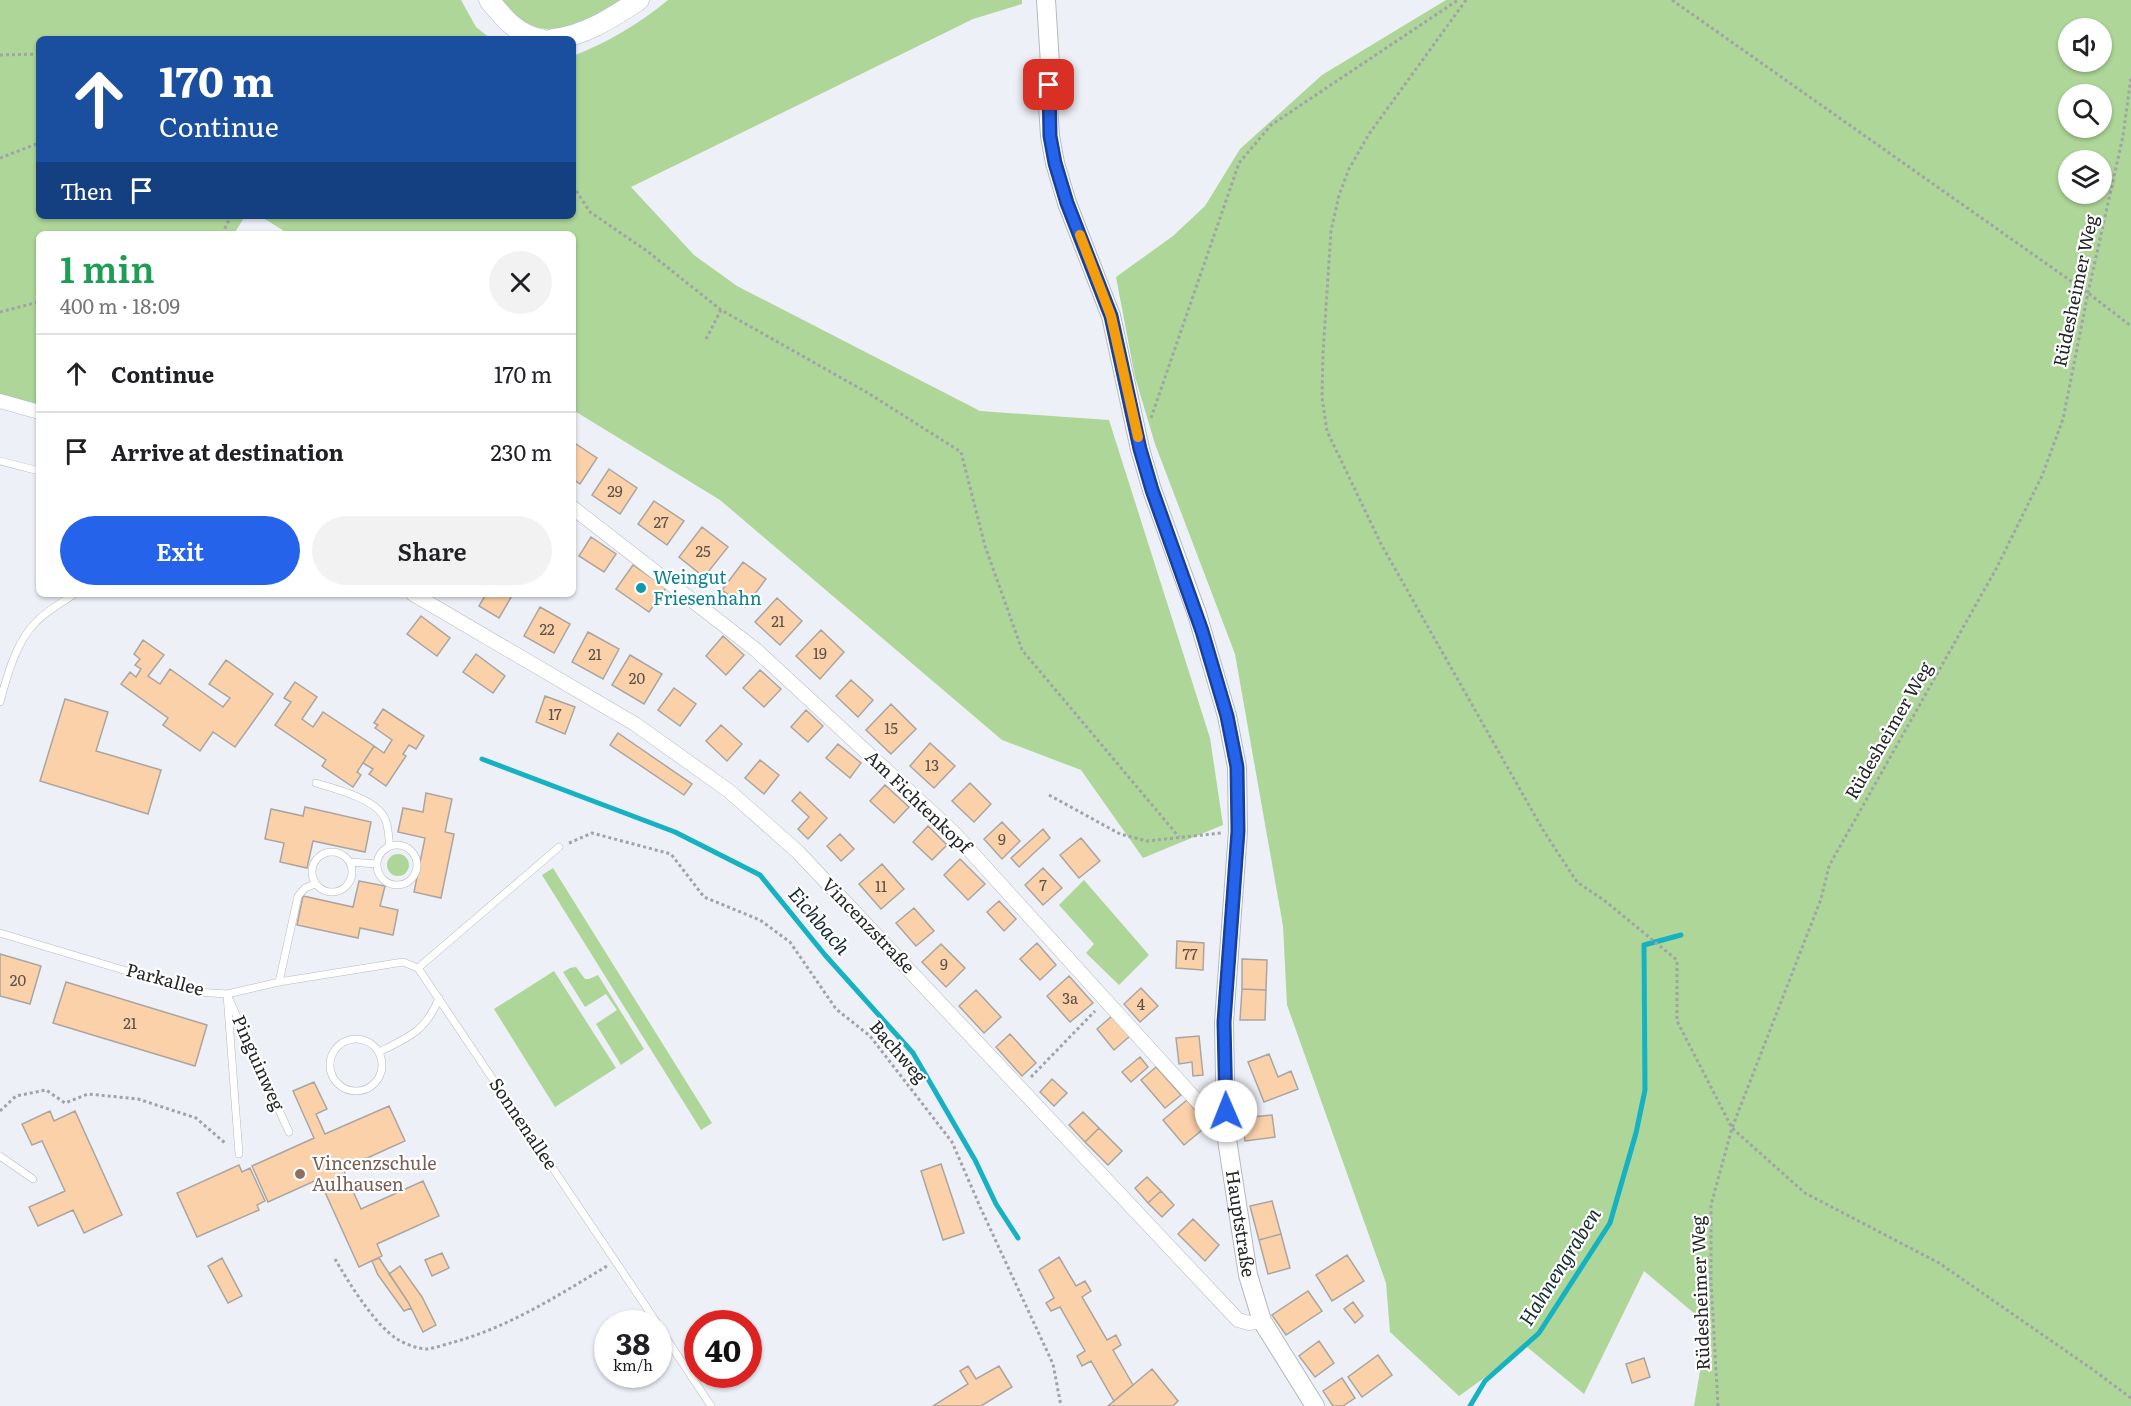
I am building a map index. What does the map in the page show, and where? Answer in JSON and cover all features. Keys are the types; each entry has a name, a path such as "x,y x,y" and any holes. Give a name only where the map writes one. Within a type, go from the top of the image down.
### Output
{"main road":[{"path":"489,0 508,23 528,36"},
{"path":"566,36 605,22 639,0"}],"street":[{"name":"Hauptstraße","path":"1046,0 1050,64 1048,105 1055,163 1067,203 1111,316 1140,449 1213,666 1227,716 1237,767 1238,831 1224,1022 1226,1133 1248,1275 1262,1321 1316,1406"},
{"path":"0,401 36,411"},
{"name":"Am Fichtenkopf","path":"576,510 756,650 954,833 1226,1133"},
{"name":"Vincenzstraße","path":"418,597 635,724 729,791 798,852 1238,1320 1249,1323 1262,1321"}],"lane":[{"path":"0,460 36,470"},
{"path":"0,701 21,642 37,620 70,597"},
{"path":"316,783 368,802 380,810 386,820 390,846"},
{"path":"390,846 403,846 413,853 417,865 413,877 403,884 390,884 381,876 377,864 381,853 390,846"},
{"path":"418,968 559,847"},
{"path":"324,853 341,853 350,862 352,876 346,888 333,893 326,892 315,884 312,867 324,853"},
{"path":"350,862 377,864"},
{"path":"279,982 298,896 304,888 315,884"},
{"name":"Parkallee","path":"0,933 197,992 227,994 279,982 403,962 418,968"},
{"name":"Sonnenallee","path":"418,968 649,1310"},
{"path":"227,994 239,1154"},
{"name":"Pinguinweg","path":"227,994 289,1132"},
{"path":"379,1052 418,1030 432,1015 439,998"},
{"path":"357,1039 366,1040 379,1052 382,1068 380,1077 368,1089 351,1091 343,1088 332,1075 331,1058 334,1050 340,1044 357,1039"},
{"path":"0,1156 33,1179"},
{"name":"Sonnenallee","path":"672,1346 711,1406"}],"path":[{"path":"1140,449 1239,163 1271,125 1458,0"},
{"path":"1466,0 1369,134 1349,169 1339,195 1331,231 1322,397 1327,431 1381,544 1543,830 1577,882 1605,901 1677,960 1677,1021 1732,1128 1805,1193 1939,1263 2131,1398"},
{"path":"1672,0 2088,293 2131,326"},
{"path":"0,55 36,54"},
{"name":"Rüdesheimer Weg","path":"1718,1406 1711,1281 1711,1205 1732,1128 1821,899 1829,866 1996,569 2042,476 2063,418 2123,136 2131,77"},
{"path":"0,158 36,144"},
{"path":"576,191 590,212 647,251 721,310 868,393 960,452 985,546 1022,650 1179,837"},
{"path":"0,312 36,303"},
{"path":"706,339 721,310"},
{"path":"1048,795 1120,834 1147,841 1238,831"},
{"name":"Bachweg","path":"559,847 592,832 671,854 704,897 760,920 790,942 836,1009 870,1036 952,1142 1053,1364 1060,1406"},
{"path":"1020,1089 1105,1000"},
{"path":"0,1111 16,1096 46,1090 65,1103 88,1094 138,1099 196,1118 239,1154"},
{"path":"336,1259 354,1291 396,1339 427,1349 465,1339 507,1322 616,1261"}],"green space":[{"path":"0,0 461,0 476,27 487,36 36,36 36,219 243,219 236,231 36,231 36,406 0,395"},
{"path":"498,0 625,0 578,24 557,31 529,26 509,14"},
{"path":"668,0 1022,0 1022,4 973,19 631,187 694,255 737,286 980,411 1109,420 1210,738 1223,825 1143,858 1081,770 1002,740 720,500 576,412 576,231 284,231 265,219 576,219 576,55 623,32"},
{"path":"1446,0 2131,0 2131,1406 1694,1406 1708,1325 1644,1271 1584,1394 1527,1347 1459,1396 1390,1332 1386,1283 1287,1005 1283,926 1235,654 1155,444 1135,377 1116,277 1173,236 1205,206 1240,149 1322,75"},
{"path":"398,854 406,857 409,865 406,873 398,876 390,873 387,865 390,857"},
{"path":"553,868 712,1123 701,1130 542,875"},
{"path":"1084,880 1149,955 1119,985 1086,953 1094,944 1059,905"},
{"path":"576,967 585,979 598,975 644,1049 621,1065 596,1024 617,1010 606,994 585,1007 563,972"},
{"path":"554,971 616,1068 555,1107 494,1009"}],"building":[{"path":"576,444 597,458 580,484 576,481"},
{"path":"609,469 637,488 620,514 592,495"},
{"path":"654,501 684,521 667,545 638,524"},
{"path":"702,527 728,547 704,577 679,557"},
{"path":"591,537 616,554 604,572 579,556"},
{"path":"743,562 766,579 745,607 722,590"},
{"name":"Weingut Friesenhahn","path":"633,565 666,588 649,612 616,589"},
{"path":"484,597 511,597 499,618 479,606"},
{"path":"777,598 802,621 780,645 755,622"},
{"path":"540,607 570,624 554,653 524,636"},
{"path":"421,616 450,638 437,656 407,634"},
{"path":"821,630 844,652 820,679 796,656"},
{"path":"588,632 619,649 603,679 572,662"},
{"path":"723,636 744,655 726,675 706,656"},
{"path":"143,640 164,655 148,676 160,684 170,669 223,707 230,698 209,684 226,660 273,694 235,747 213,732 200,751 163,725 168,718 121,684 130,672 136,677 141,669 135,665 140,659 134,654"},
{"path":"476,654 505,676 493,693 463,672"},
{"path":"630,655 662,674 644,704 612,685"},
{"path":"760,670 781,689 764,707 743,688"},
{"path":"851,680 873,700 858,717 836,696"},
{"path":"295,682 317,697 302,719 313,727 323,712 374,746 357,772 361,775 353,787 322,766 326,760 275,725 291,702 284,698"},
{"path":"674,688 696,704 680,726 658,710"},
{"path":"545,696 575,707 565,734 536,722"},
{"path":"65,699 108,712 96,751 161,770 148,814 40,781"},
{"path":"891,704 916,729 891,754 866,730"},
{"path":"383,709 424,736 416,749 409,745 403,754 406,756 386,786 369,774 373,769 363,763 374,746 384,753 392,740 375,728 378,725 374,723"},
{"path":"806,710 823,726 808,742 791,727"},
{"path":"721,725 742,744 727,761 706,741"},
{"path":"618,733 692,784 684,795 610,745"},
{"path":"930,743 955,766 934,788 910,766"},
{"path":"838,744 861,763 850,778 826,758"},
{"path":"760,760 779,775 764,794 745,778"},
{"path":"970,783 991,804 974,822 952,801"},
{"path":"885,785 909,807 894,823 870,801"},
{"path":"800,792 827,818 808,839 798,829 809,817 792,801"},
{"path":"426,793 452,799 445,832 454,834 441,898 414,892 425,838 398,832 403,808 423,812"},
{"path":"305,807 371,822 365,852 313,841 307,868 280,862 284,843 265,839 271,809 303,816"},
{"path":"1002,822 1020,841 1002,859 984,839"},
{"path":"928,826 947,845 932,860 913,842"},
{"path":"1043,829 1050,838 1019,867 1011,858"},
{"path":"840,834 854,849 841,861 827,846"},
{"path":"1081,838 1100,861 1079,878 1060,855"},
{"path":"960,859 985,884 968,900 944,875"},
{"path":"882,864 904,889 881,909 859,884"},
{"path":"1043,868 1062,888 1043,905 1025,885"},
{"path":"359,881 385,886 380,906 398,910 393,935 360,928 358,938 297,925 303,896 353,907"},
{"path":"999,901 1016,919 1004,931 987,912"},
{"path":"914,908 934,931 916,946 896,923"},
{"path":"1177,941 1204,943 1203,970 1176,968"},
{"path":"1037,943 1056,965 1040,980 1020,959"},
{"path":"941,944 965,968 946,987 922,962"},
{"path":"0,954 41,966 30,1004 0,996"},
{"path":"1242,959 1267,960 1266,990 1242,989"},
{"path":"1069,976 1093,1003 1070,1022 1047,996"},
{"path":"66,982 207,1025 195,1066 53,1023"},
{"path":"1141,988 1158,1006 1140,1022 1124,1004"},
{"path":"1242,989 1266,990 1265,1020 1240,1020"},
{"path":"976,990 1001,1017 984,1033 959,1006"},
{"path":"1112,1016 1130,1036 1114,1050 1097,1029"},
{"path":"1010,1034 1036,1063 1022,1076 996,1047"},
{"path":"1199,1036 1203,1075 1193,1076 1192,1062 1179,1064 1176,1038"},
{"path":"1269,1054 1278,1077 1291,1071 1298,1089 1264,1102 1248,1062"},
{"path":"1140,1057 1148,1067 1131,1082 1122,1072"},
{"path":"1156,1067 1181,1095 1165,1108 1141,1080"},
{"path":"1052,1079 1067,1093 1054,1106 1040,1092"},
{"name":"Vincenzschule Aulhausen","path":"314,1082 327,1109 316,1114 325,1134 389,1106 405,1141 343,1169 361,1209 423,1181 439,1216 377,1244 382,1256 359,1267 319,1179 268,1202 252,1166 314,1138 293,1091"},
{"path":"1187,1100 1208,1125 1184,1145 1163,1120"},
{"path":"50,1111 54,1121 75,1111 122,1215 84,1233 73,1210 38,1226 29,1207 65,1191 42,1141 32,1145 22,1124"},
{"path":"1083,1112 1099,1128 1085,1142 1069,1125"},
{"path":"1272,1115 1275,1137 1245,1141 1242,1118"},
{"path":"1099,1128 1122,1151 1108,1165 1085,1142"},
{"path":"941,1164 964,1233 943,1240 921,1171"},
{"path":"239,1165 242,1172 250,1168 265,1201 257,1205 259,1210 197,1237 177,1193"},
{"path":"1147,1177 1161,1191 1148,1203 1135,1188"},
{"path":"1161,1191 1174,1205 1162,1217 1148,1203"},
{"path":"1272,1201 1281,1234 1259,1240 1250,1206"},
{"path":"1193,1219 1219,1245 1205,1261 1178,1234"},
{"path":"1281,1234 1290,1268 1268,1274 1259,1240"},
{"path":"442,1253 449,1268 432,1276 425,1260"},
{"path":"1347,1255 1364,1281 1332,1301 1316,1275"},
{"path":"1059,1257 1076,1286 1085,1281 1091,1291 1082,1297 1107,1340 1116,1335 1121,1345 1113,1350 1133,1385 1114,1401 1091,1361 1082,1366 1077,1356 1085,1351 1060,1307 1051,1311 1046,1303 1054,1298 1039,1270"},
{"path":"222,1258 242,1296 228,1303 208,1266"},
{"path":"379,1258 411,1308 404,1311 378,1275 372,1261"},
{"path":"400,1266 422,1297 436,1325 423,1332 408,1302 389,1274"},
{"path":"1308,1291 1322,1311 1286,1335 1272,1315"},
{"path":"1353,1302 1363,1316 1355,1323 1344,1309"},
{"path":"1319,1341 1334,1363 1315,1377 1299,1356"},
{"path":"1378,1355 1392,1375 1362,1397 1348,1377"},
{"path":"1644,1358 1650,1377 1632,1383 1626,1364"},
{"path":"968,1366 976,1379 999,1366 1012,1387 981,1406 933,1406 968,1384 960,1371"},
{"path":"1152,1369 1178,1401 1173,1406 1108,1406"},
{"path":"1342,1378 1355,1398 1343,1406 1333,1406 1323,1391"}],"waterway":[{"name":"Eichbach","path":"482,759 675,832 760,875 825,955 913,1053 975,1160 996,1204 1018,1238"},
{"name":"Hahnengraben","path":"1470,1406 1485,1381 1539,1333 1610,1223 1636,1133 1645,1090 1644,945 1681,935"}],"slow traffic":[{"path":"1080,235 1111,316 1138,437"}],"place":[{"name":"Weingut Friesenhahn","path":"641,588"},
{"name":"Vincenzschule Aulhausen","path":"300,1174"}],"route":[{"path":"1049,85 1050,136 1055,163 1067,203 1111,316 1140,449 1152,490 1197,614 1227,716 1237,767 1238,831 1224,1022 1226,1111"}]}
